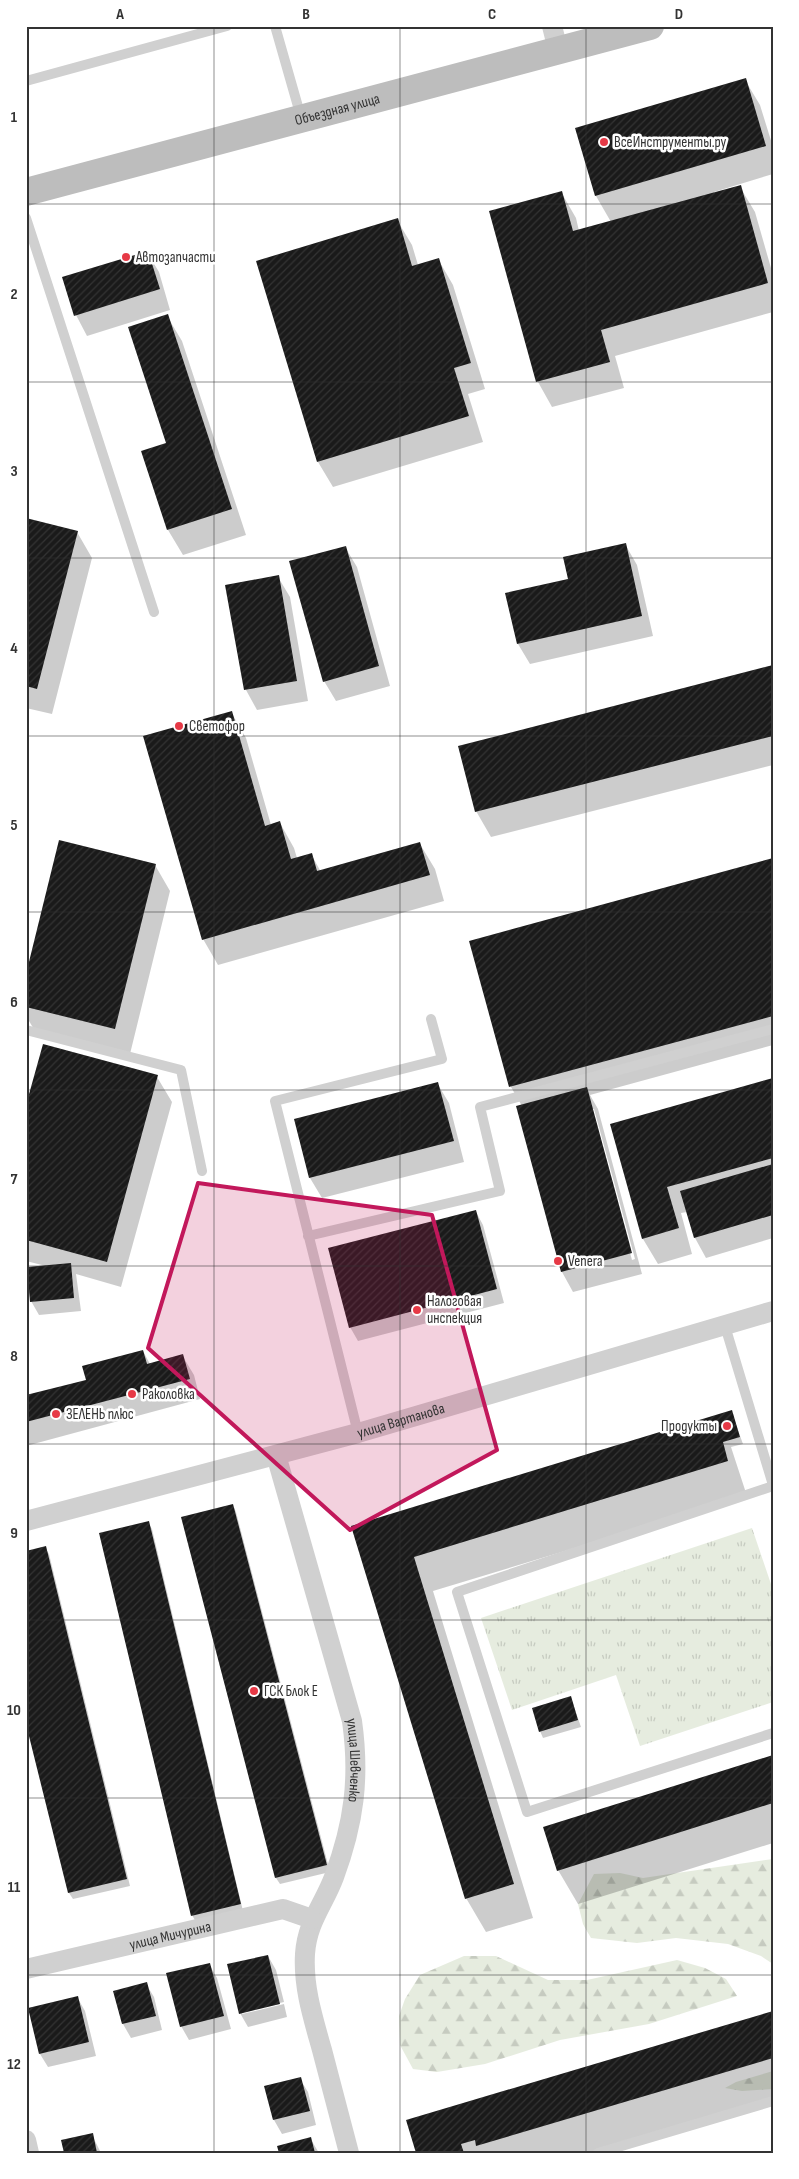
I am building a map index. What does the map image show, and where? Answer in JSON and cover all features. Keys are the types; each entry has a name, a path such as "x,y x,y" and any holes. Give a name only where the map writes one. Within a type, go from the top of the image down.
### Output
{"main road":[{"name":"Объездная улица","path":"26,192 302,118 555,38 650,26"}],"street":[{"name":"улица Вартанова","path":"26,1521 358,1433 773,1311"},
{"name":"улица Шевченко","path":"276,1455 352,1721 357,1755 356,1789 350,1828 333,1878 312,1919 305,1953 307,1995 349,2153"},
{"name":"улица Мичурина","path":"26,1969 284,1909 312,1919"},
{"path":"26,2140 30,2153"}],"lane":[{"path":"26,81 227,26"},
{"path":"275,26 302,118"},
{"path":"26,218 154,612"},
{"path":"358,1433 275,1101 442,1060 431,1020"},
{"path":"308,1236 500,1191 480,1107 773,1029"},
{"path":"26,1030 181,1070 202,1172"},
{"path":"725,1326 773,1486 456,1592 527,1812 773,1733"},
{"path":"598,2153 773,2101"}],"highlighted area":[{"path":"198,1183 432,1215 497,1450 350,1530 148,1348"}],"green space":[{"path":"752,1528 773,1590 773,1702 640,1746 616,1675 512,1710 481,1618"},
{"path":"773,1859 773,1964 761,1956 728,1944 676,1938 637,1943 591,1938 583,1924 578,1904 594,1874 620,1873 643,1878"},
{"path":"464,1956 496,1956 548,1980 587,1980 677,1960 705,1968 726,1979 737,1996 649,2024 560,2040 485,2064 437,2072 413,2069 400,2045 399,2016 405,1999 420,1975"},
{"path":"773,2071 773,2089 742,2091 725,2088 736,2082"}],"building":[{"path":"746,78 766,146 595,196 575,128"},
{"path":"741,185 768,283 601,330 610,362 536,382 489,211 562,191 573,231"},
{"path":"398,218 412,266 439,258 471,363 454,368 469,416 317,462 256,261"},
{"path":"148,251 160,289 74,316 62,277"},
{"path":"168,314 232,509 167,530 141,451 166,443 128,327"},
{"path":"26,518 78,531 37,689 26,686"},
{"path":"626,543 642,616 517,644 505,593 568,579 563,557"},
{"path":"346,546 379,666 323,682 289,561"},
{"path":"279,575 297,681 244,690 225,585"},
{"path":"773,665 773,736 475,812 458,746"},
{"path":"232,711 265,826 280,821 291,859 312,853 317,871 420,842 430,875 202,940 143,736"},
{"path":"59,840 156,864 115,1029 26,1007 26,974"},
{"path":"773,858 773,1016 509,1087 469,941"},
{"path":"43,1044 158,1075 107,1262 26,1240 26,1105"},
{"path":"773,1078 773,1158 667,1187 679,1228 642,1239 610,1124"},
{"path":"438,1082 454,1141 309,1178 294,1119"},
{"path":"587,1087 632,1253 561,1272 516,1106"},
{"path":"773,1164 773,1215 694,1238 680,1191"},
{"path":"476,1210 497,1289 349,1328 328,1248"},
{"path":"71,1263 74,1298 30,1302 27,1267"},
{"path":"143,1350 147,1364 183,1354 190,1379 26,1422 26,1395 86,1380 82,1366"},
{"path":"732,1410 740,1437 723,1442 728,1461 414,1557 514,1884 465,1899 351,1526"},
{"name":"ГСК Блок Е","path":"233,1504 327,1865 275,1878 181,1517"},
{"path":"149,1521 241,1904 191,1916 99,1533"},
{"path":"46,1546 127,1879 68,1893 26,1724 26,1551"},
{"path":"571,1696 578,1720 539,1732 532,1708"},
{"path":"773,1755 773,1803 557,1871 543,1827"},
{"path":"268,1955 280,2004 239,2014 227,1964"},
{"path":"210,1963 224,2016 180,2027 166,1973"},
{"path":"147,1982 156,2016 122,2024 113,1991"},
{"path":"78,1996 89,2042 39,2054 28,2008"},
{"path":"773,2011 773,2058 476,2146 475,2140 461,2144 464,2153 416,2153 406,2120"},
{"path":"301,2077 310,2111 273,2120 264,2086"},
{"path":"93,2133 97,2153 64,2153 61,2140"},
{"path":"311,2137 315,2153 279,2153 277,2146"}],"place":[{"name":"ВсеИнструменты.ру","path":"604,142"},
{"name":"Автозапчасти","path":"126,257"},
{"name":"Светофор","path":"179,726"},
{"name":"Venera","path":"558,1261"},
{"name":"Налоговая инспекция","path":"417,1310"},
{"name":"Раколовка","path":"132,1394"},
{"name":"ЗЕЛЕНЬ плюс","path":"56,1414"},
{"name":"Продукты","path":"727,1426"},
{"name":"ГСК Блок Е","path":"254,1691"}]}
